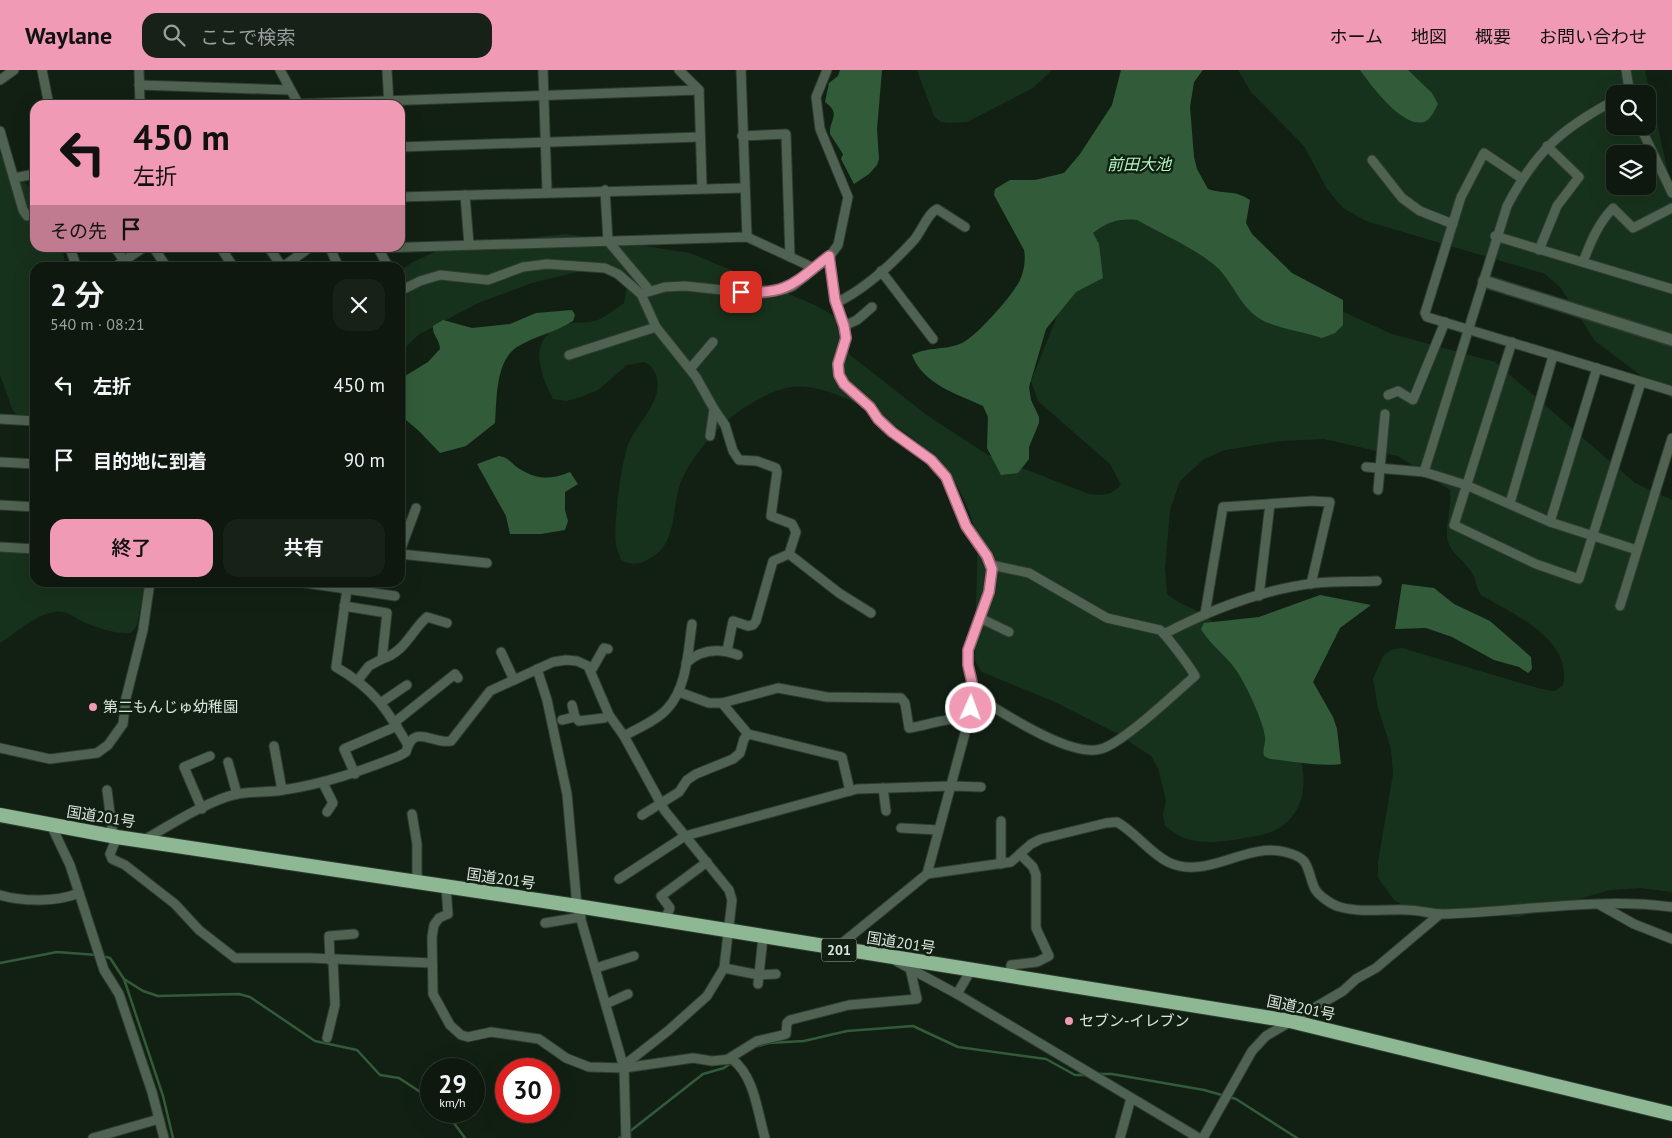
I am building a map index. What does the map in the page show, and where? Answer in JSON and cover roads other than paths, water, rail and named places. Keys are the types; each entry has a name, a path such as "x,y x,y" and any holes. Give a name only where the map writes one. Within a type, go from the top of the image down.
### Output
{"highway":[{"name":"国道201号","path":"0,815 115,836 446,887 579,912 664,921 1290,1020 1672,1114"}],"street":[{"path":"0,80 14,70"},
{"path":"42,70 48,100"},
{"path":"139,70 140,100"},
{"path":"280,70 296,100"},
{"path":"387,70 389,100"},
{"path":"543,70 547,192"},
{"path":"679,70 699,90 702,187"},
{"path":"741,70 747,237"},
{"path":"405,288 440,275 488,280 523,267 547,264 605,268 646,292 685,286 760,294 793,286 829,256 838,244 848,197 820,130 816,97 827,70"},
{"path":"1626,70 1628,85"},
{"path":"139,86 290,90"},
{"path":"405,101 544,94 699,90"},
{"path":"1424,472 1467,328 1484,282 1495,236 1507,206 1522,178 1547,146 1582,118 1606,105"},
{"path":"0,131 23,210 27,216 30,215"},
{"path":"742,136 786,134 790,257"},
{"path":"1645,135 1669,178 1672,193"},
{"path":"405,147 699,137"},
{"path":"1539,250 1557,206 1579,177 1547,146"},
{"path":"1522,178 1484,153 1461,197 1425,313 1427,317 1672,391"},
{"path":"1372,160 1402,198 1420,211 1453,224"},
{"path":"14,178 30,175"},
{"path":"405,197 702,187 744,188"},
{"path":"605,190 608,241 646,292 656,327 690,369 725,425 733,451 740,460 745,462 757,461 776,468 771,516 796,528 789,554 774,561 756,621 753,625 748,626 733,622 727,651"},
{"path":"466,195 469,246"},
{"path":"1583,262 1593,235 1602,220 1613,208 1633,228 1672,208"},
{"path":"836,303 846,298 881,271 922,230 933,211 937,209 942,211 965,227"},
{"path":"1495,236 1672,289"},
{"path":"405,247 747,237 814,268"},
{"path":"118,252 124,260"},
{"path":"121,262 137,252"},
{"path":"289,262 303,252"},
{"path":"829,256 836,303 846,338 838,364 839,375 844,384 870,407 878,419 892,432 931,460 946,477 966,526 987,556 992,569 989,592 968,650 968,665 975,696 927,874"},
{"path":"881,271 933,339"},
{"path":"1484,282 1672,340"},
{"path":"844,326 857,320 872,307"},
{"path":"1388,395 1398,391 1413,400 1445,322"},
{"path":"569,355 656,327"},
{"path":"690,369 713,342"},
{"path":"1512,342 1454,525 1536,564 1579,579 1641,382"},
{"path":"1510,503 1554,356"},
{"path":"1550,522 1597,368"},
{"path":"710,436 714,409"},
{"path":"1378,490 1385,414"},
{"path":"0,419 30,421"},
{"path":"1620,606 1672,438"},
{"path":"0,462 30,464"},
{"path":"1366,467 1424,472 1466,485 1550,522 1637,550"},
{"path":"1206,614 1223,507 1330,502 1311,584"},
{"path":"1259,596 1270,504"},
{"path":"0,505 30,507"},
{"path":"405,539 416,508"},
{"path":"0,547 30,549"},
{"path":"405,554 488,563"},
{"path":"789,554 839,593 871,613"},
{"path":"975,696 1038,732 1069,746 1083,750 1100,750 1112,744 1137,725 1195,676 1190,666 1160,630 1108,618 1028,573 996,566 992,569"},
{"path":"1164,634 1206,614 1259,596 1311,584 1377,581"},
{"path":"0,748 50,759 97,753 108,745 118,734 122,724 126,698 144,630 149,587"},
{"path":"348,587 334,664 358,680 382,702 408,745"},
{"path":"352,587 382,595 395,596"},
{"path":"380,612 382,595"},
{"path":"344,606 387,613 382,659"},
{"path":"358,680 369,666 398,652 408,636 416,631 427,617 447,623"},
{"path":"980,618 1009,632"},
{"path":"624,736 657,717 668,708 678,692 686,663 692,624"},
{"path":"591,671 604,648 608,649"},
{"path":"686,663 702,652 727,651 738,655"},
{"path":"501,652 514,680"},
{"path":"144,840 202,809 237,794 282,790 323,783 354,774 406,752 408,745 422,735 445,742 451,741 490,691 536,669 566,660 578,661 588,666 591,671 608,715 624,736 661,804 729,890 732,900 724,968 707,996 624,1067"},
{"path":"536,669 547,700 567,794 579,912 624,1067 626,1138"},
{"path":"354,774 344,750 396,724 454,674"},
{"path":"382,702 406,685"},
{"path":"678,692 709,703 722,703 778,688 827,697 901,698 905,703 908,728 940,723 954,718 968,719"},
{"path":"604,703 599,708 604,718 610,727 616,726"},
{"path":"722,703 748,734 838,755 843,761 850,791"},
{"path":"572,705 575,717 579,721 604,718"},
{"path":"562,720 575,717"},
{"path":"642,816 679,792 687,780 696,774 733,759 740,753 744,739 748,734"},
{"path":"274,746 282,790"},
{"path":"202,809 184,767 210,756"},
{"path":"228,762 237,794"},
{"path":"323,783 333,803 327,812"},
{"path":"619,879 685,836 850,791 883,788 981,787"},
{"path":"883,788 886,811"},
{"path":"108,790 115,836 110,854 112,859 125,865 175,904 199,930 235,958 310,958 432,963"},
{"path":"412,814 418,844 417,883"},
{"path":"1000,864 1001,821"},
{"path":"835,949 927,874 1011,862 1041,839 1117,822 1167,862 1186,868 1207,866 1266,849 1286,852 1303,860 1309,868 1314,888 1319,894 1338,907 1352,910 1409,910 1440,914 1537,906 1600,905 1636,902 1672,907"},
{"path":"51,825 80,893 104,970 120,994 164,1138"},
{"path":"901,828 938,830"},
{"path":"1010,975 1011,965 1037,962 1049,956 1036,928 1036,874 1033,867 1020,854"},
{"path":"664,921 670,908 661,896 707,862"},
{"path":"446,887 448,914 439,918 434,925 432,963 434,1000 450,1025 461,1036 468,1037 491,1032 540,1039 577,1064 589,1067 624,1067 693,1058 712,1061 733,1060 757,1040 786,1034 787,1023 790,1020 849,1005 917,999 910,968"},
{"path":"0,895 14,900 35,898 56,900 80,893"},
{"path":"1600,905 1634,924 1672,939"},
{"path":"545,924 579,912"},
{"path":"889,957 957,994 1201,1138 1252,1051 1266,1036 1290,1020 1343,991 1356,979 1376,968 1440,914"},
{"path":"327,1038 335,1005 329,936 354,934"},
{"path":"758,979 763,937"},
{"path":"596,968 634,956"},
{"path":"724,968 758,979 776,974"},
{"path":"957,994 971,970"},
{"path":"606,1004 628,994"},
{"path":"733,1060 750,1081 765,1138"},
{"path":"1120,1138 1131,1098"},
{"path":"93,1138 159,1119"}],"water":[{"path":"840,70 882,70 877,129 879,159 877,165 869,174 854,184 841,159 843,154 830,134 834,114 830,106 825,102 829,83 838,76"},
{"name":"前田大池","path":"1121,70 1203,70 1194,82 1190,107 1194,157 1197,169 1208,189 1239,194 1250,200 1246,223 1252,234 1292,273 1343,300 1343,325 1335,333 1322,338 1263,321 1246,307 1219,269 1210,261 1179,242 1137,220 1119,220 1103,226 1093,233 1099,244 1103,278 1076,292 1046,329 1029,387 1031,400 1039,417 1039,423 1029,447 1029,459 1018,473 1001,475 987,448 988,417 983,406 932,381 917,365 912,355 924,350 951,347 964,342 986,323 1016,287 1021,277 1025,253 994,195 995,189 1010,180 1035,180 1064,173 1080,154 1112,105"},
{"path":"1360,70 1408,70 1432,93 1438,104 1431,117 1424,122 1406,119 1388,104"},
{"path":"572,310 575,315 573,321 524,343 510,353 498,382 495,423 466,446 440,453 405,419 405,376 428,362 440,349 433,326 443,320 472,328 510,324 536,313"},
{"path":"499,456 507,459 525,472 538,477 544,478 570,472 578,484 565,492 565,510 568,521 565,530 541,534 510,534 506,516 477,464"},
{"path":"1402,584 1434,588 1454,604 1490,621 1531,657 1532,669 1528,673 1519,667 1494,660 1452,637 1426,628 1395,629"},
{"path":"1320,595 1371,605 1340,628 1313,682 1333,717 1337,729 1341,764 1314,764 1270,759 1264,756 1264,731 1258,713 1240,676 1201,629 1204,623 1259,617"}],"waterway":[{"path":"0,963 57,952 97,955"},
{"path":"102,956 110,958 124,979 163,1096 173,1138"},
{"path":"124,979 143,991 158,996 239,994 250,997 315,1041 357,1050 380,1075 399,1078 420,1092"},
{"path":"754,1047 769,1043 804,1041 847,1031 913,1026 958,1047 1046,1059 1075,1075 1087,1075"},
{"path":"629,1132 703,1074 724,1068 731,1063"},
{"path":"1098,1074 1112,1074 1204,1090 1236,1099 1297,1138"},
{"path":"454,1123 465,1138"},
{"path":"619,1138 624,1135"}],"place":[{"name":"第二もんじゅ幼稚園","path":"93,707"},
{"name":"セブン-イレブン","path":"1069,1021"}]}
